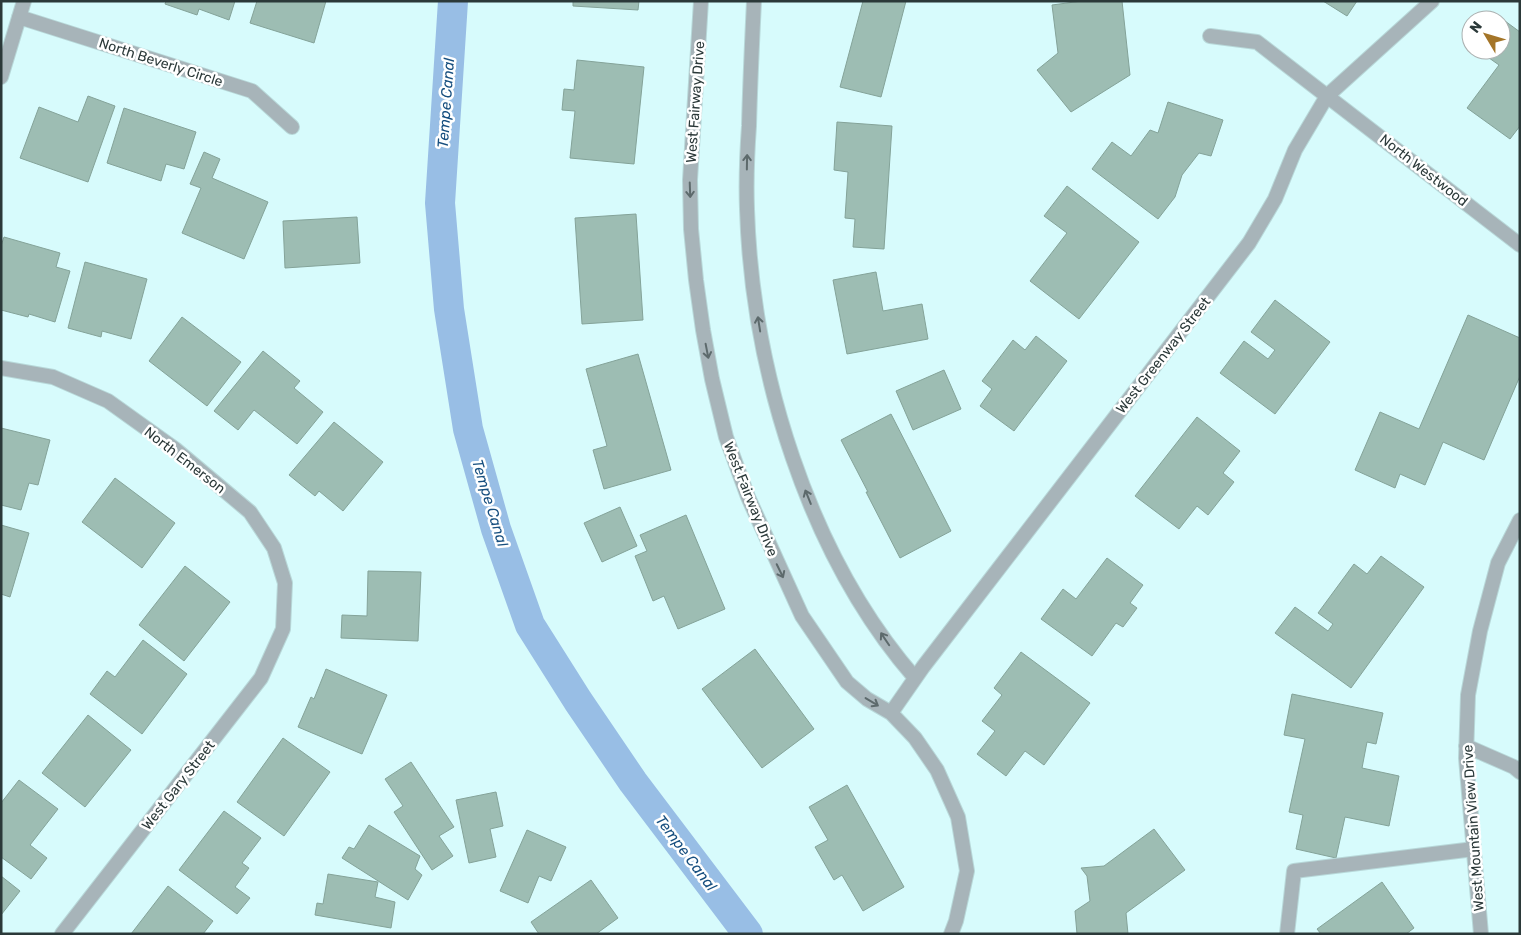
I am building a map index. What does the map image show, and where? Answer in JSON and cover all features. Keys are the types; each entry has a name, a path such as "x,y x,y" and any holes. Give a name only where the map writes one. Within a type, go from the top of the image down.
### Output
{"street":[{"path":"1,77 24,1"},
{"name":"West Fairway Drive","path":"701,1 690,180 691,229 703,330 726,437 748,497 802,616 847,682 866,699 891,713 916,738 938,770 958,817 967,871 956,921 951,934"},
{"path":"754,1 747,209 758,317 770,380 788,444 808,499 830,548 875,625 915,678"},
{"name":"West Greenway Street","path":"891,713 915,678 1249,243 1275,199 1295,150 1327,96 1432,1"},
{"name":"North Beverly Circle","path":"19,17 252,91 292,128"},
{"name":"North Westwood","path":"1210,36 1257,42 1520,245"},
{"name":"North Emerson","path":"1,368 53,377 108,401 174,449 250,512 274,548 285,583 283,629"},
{"name":"West Mountain View Drive","path":"1481,934 1466,746 1468,695 1480,631 1498,563 1520,520"},
{"name":"West Gary Street","path":"62,934 261,678 283,629"},
{"path":"1466,746 1520,772"},
{"path":"1286,934 1294,872 1474,849"}],"building":[{"path":"166,1 235,1 229,20 199,9 197,15 165,4"},
{"path":"257,1 326,1 314,43 250,23"},
{"path":"573,1 639,1 638,10 573,6"},
{"path":"863,1 906,1 881,97 840,87"},
{"path":"1082,1 1122,1 1130,75 1071,112 1037,70 1058,53 1052,5"},
{"path":"1323,1 1357,1 1347,16"},
{"path":"1511,25 1520,32 1520,126 1510,139 1467,108 1499,65 1492,60 1511,60"},
{"path":"577,60 644,67 634,164 570,158 575,111 562,110 564,89 574,90"},
{"path":"88,96 115,106 88,182 20,158 39,107 78,122"},
{"path":"1168,102 1223,120 1211,156 1199,153 1182,175 1175,197 1158,219 1092,169 1112,142 1131,156 1150,130 1158,133"},
{"path":"124,108 196,132 184,169 166,164 161,181 107,163"},
{"path":"837,122 892,126 884,249 853,247 855,219 845,218 848,172 834,170"},
{"path":"204,152 220,159 212,178 268,202 244,259 182,233 201,188 190,184"},
{"path":"1067,186 1139,242 1079,319 1030,281 1067,233 1044,216"},
{"path":"636,214 643,320 582,324 575,218"},
{"path":"357,217 360,263 285,268 283,221"},
{"path":"4,237 60,253 56,267 70,271 55,322 29,314 28,317 1,310 1,246"},
{"path":"85,262 147,279 131,339 102,331 101,337 68,328"},
{"path":"876,272 883,311 922,304 928,339 847,354 833,280"},
{"path":"1275,300 1330,342 1275,414 1220,373 1244,341 1268,359 1275,350 1251,332"},
{"path":"1468,315 1520,338 1520,376 1484,460 1443,442 1425,485 1400,474 1395,488 1355,470 1380,412 1419,429"},
{"path":"182,317 241,362 207,406 149,361"},
{"path":"1036,336 1067,361 1014,431 980,406 992,389 982,381 1013,340 1025,350"},
{"path":"263,351 300,381 294,388 323,412 297,444 254,410 238,430 214,411"},
{"path":"638,354 671,470 604,489 593,450 607,446 586,369"},
{"path":"944,370 961,409 913,430 896,391"},
{"path":"891,414 951,531 900,558 841,440"},
{"path":"1197,417 1240,451 1223,473 1234,482 1208,515 1197,506 1179,529 1135,496"},
{"path":"334,422 383,462 343,511 319,491 315,496 289,475"},
{"path":"1,428 50,440 38,485 29,483 21,510 1,505"},
{"path":"115,478 175,523 142,568 82,522"},
{"path":"620,507 637,546 602,562 584,523"},
{"path":"686,515 725,609 678,629 664,596 653,601 635,556 647,551 640,535"},
{"path":"1,525 29,533 10,597 1,594"},
{"path":"1381,556 1424,587 1351,688 1275,633 1295,607 1328,631 1333,624 1318,613 1354,564 1367,574"},
{"path":"1107,558 1143,585 1130,603 1137,608 1123,627 1116,623 1092,656 1041,619 1063,589 1076,599"},
{"path":"185,566 230,602 184,661 139,625"},
{"path":"368,571 421,572 418,641 341,638 342,615 367,616"},
{"path":"143,640 187,674 142,734 90,694 107,671 115,677"},
{"path":"755,649 814,729 762,768 702,689"},
{"path":"1021,652 1090,703 1044,765 1025,751 1006,776 977,754 995,731 982,721 1002,695 994,688"},
{"path":"326,669 387,695 362,754 298,727 311,697 314,699"},
{"path":"1292,694 1383,713 1376,744 1367,742 1362,768 1399,776 1389,826 1345,817 1336,858 1296,849 1303,815 1289,812 1305,739 1284,735"},
{"path":"88,715 131,750 85,807 42,773"},
{"path":"283,738 330,772 284,836 237,802"},
{"path":"411,762 454,827 439,836 453,856 432,870 394,812 403,806 385,779"},
{"path":"19,780 58,809 30,845 47,858 31,879 1,857 1,803"},
{"path":"847,785 904,887 863,911 842,875 834,880 815,847 828,840 809,807"},
{"path":"496,792 503,826 490,829 496,857 469,863 456,800"},
{"path":"224,811 261,838 242,863 249,868 235,887 250,898 237,914 179,870"},
{"path":"369,825 420,856 415,869 422,875 408,900 342,858 349,847 354,849"},
{"path":"1154,829 1185,870 1126,913 1128,934 1077,934 1075,911 1090,901 1087,876 1081,868 1104,866"},
{"path":"527,830 566,847 551,881 539,876 528,903 500,891"},
{"path":"328,874 378,882 375,897 395,902 391,928 315,915 317,903 323,904"},
{"path":"1,876 20,891 1,915"},
{"path":"591,880 618,918 596,934 539,934 531,922"},
{"path":"1382,882 1414,928 1406,934 1321,934 1317,929"},
{"path":"168,886 213,921 203,934 131,934"}],"waterway":[{"name":"Tempe Canal","path":"453,1 440,203 449,309 468,429 496,529 530,625 578,701 633,782 748,934"}]}
